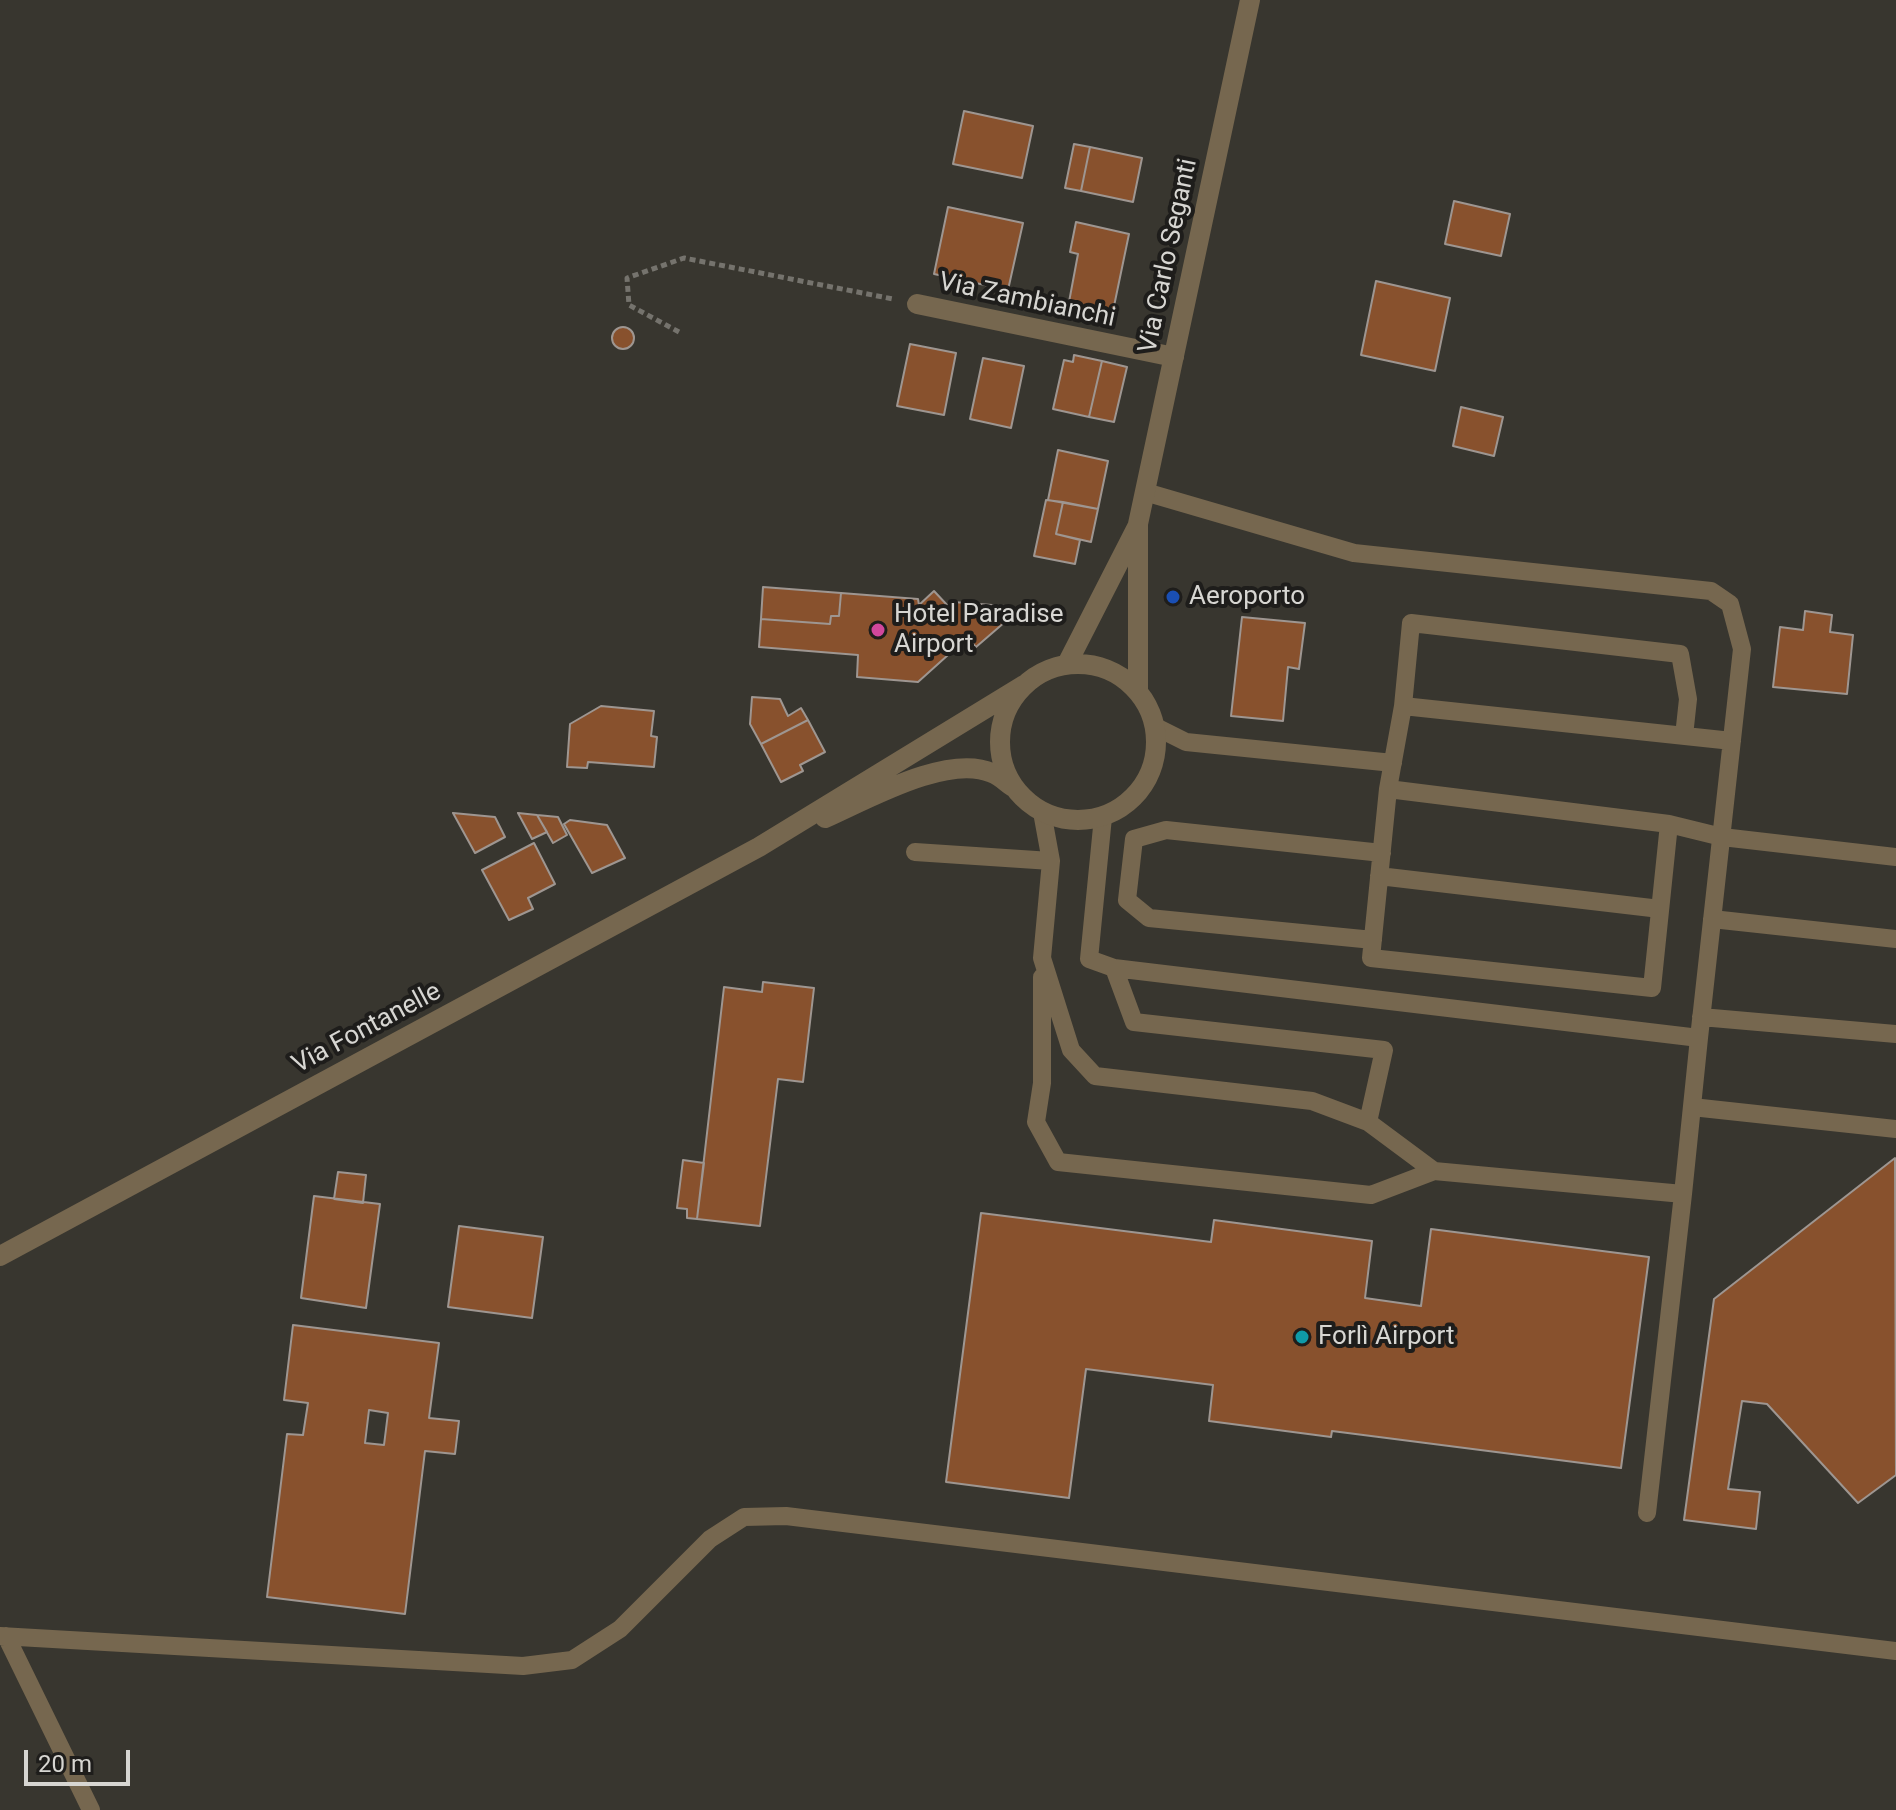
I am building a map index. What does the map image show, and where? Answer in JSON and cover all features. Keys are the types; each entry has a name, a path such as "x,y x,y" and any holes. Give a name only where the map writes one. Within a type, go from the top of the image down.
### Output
{"street":[{"name":"Via Carlo Seganti","path":"1138,690 1138,524 1250,0"},
{"name":"Via Zambianchi","path":"917,304 1174,357"},
{"name":"Via Carlo Seganti","path":"1068,662 1138,524"},
{"path":"1068,662 1099,666 1116,673 1138,690 1156,727 1156,754 1147,780 1128,803 1103,817 1069,820 1042,812 1013,787 1002,762 1000,730 1008,704 1024,685 1047,670 1068,662"},
{"name":"Via Fontanelle","path":"0,1256 759,847 1024,685"},
{"name":"Via Fontanelle","path":"759,847 903,784 952,769 992,773 1013,787"}],"lane":[{"path":"1145,492 1354,553 1711,591 1730,604 1742,649 1647,1513"},
{"path":"1669,824 1652,988 1371,958 1388,789 1403,706 1411,623 1680,654 1688,699 1684,736"},
{"path":"1403,706 1732,741"},
{"path":"1156,727 1186,742 1393,763"},
{"path":"1388,789 1669,824 1722,837 1896,857"},
{"path":"1042,812 1051,861 1042,958 1042,1083 1036,1122 1058,1162 1371,1195 1434,1171 1683,1194"},
{"path":"1103,817 1089,959 1114,968 1699,1038"},
{"path":"1373,940 1149,918 1127,900 1134,839 1166,830 1382,853"},
{"path":"915,852 1051,861"},
{"path":"1379,876 1660,909"},
{"path":"1712,919 1896,939"},
{"path":"1042,958 1071,1050 1095,1076 1312,1101 1368,1122 1434,1171"},
{"path":"1114,968 1134,1022 1384,1050 1368,1122"},
{"path":"1701,1017 1896,1034"},
{"path":"1692,1107 1896,1129"},
{"path":"91,1810 3,1636 523,1666 572,1660 620,1629 710,1539 744,1517 786,1516 1896,1651"}],"path":[{"path":"679,332 629,305 627,278 684,258 917,304"}],"building":[{"path":"964,111 1033,126 1022,178 953,164"},
{"path":"1074,144 1090,147 1081,191 1065,188"},
{"path":"1090,147 1142,158 1133,202 1081,191"},
{"path":"1454,201 1510,214 1501,256 1445,244"},
{"path":"948,207 1023,223 1008,290 934,274"},
{"path":"1076,222 1129,234 1113,311 1069,302 1078,254 1070,252"},
{"path":"1376,281 1450,298 1435,371 1361,355"},
{"path":"623,327 631,330 634,338 631,346 623,349 615,346 612,338 615,330"},
{"path":"910,344 956,353 944,415 897,406"},
{"path":"1074,355 1102,361 1089,417 1053,409 1064,360 1073,362"},
{"path":"983,358 1024,366 1011,428 970,419"},
{"path":"1102,361 1127,367 1114,422 1089,417"},
{"path":"1461,407 1503,417 1494,456 1453,446"},
{"path":"1058,450 1108,461 1098,509 1048,500"},
{"path":"1046,500 1063,502 1056,534 1080,540 1075,564 1034,556"},
{"path":"1063,502 1098,509 1091,542 1056,534"},
{"path":"763,587 841,593 839,616 831,616 830,624 761,619"},
{"name":"Hotel Paradise Airport","path":"934,591 948,606 953,602 1005,606 1013,615 976,647 968,637 918,682 857,677 858,655 759,647 761,619 830,624 831,616 839,616 841,593 918,599 919,605"},
{"path":"1805,611 1832,615 1830,632 1853,635 1847,694 1773,687 1780,627 1803,630"},
{"path":"1242,617 1305,623 1299,669 1288,667 1283,721 1231,716"},
{"path":"752,697 780,699 788,716 801,708 808,720 761,744 750,724"},
{"path":"601,706 654,711 651,736 657,737 654,767 588,762 587,768 567,767 570,724"},
{"path":"808,720 825,752 800,765 803,771 781,782 761,744"},
{"path":"453,813 495,817 505,837 475,853"},
{"path":"518,813 537,815 547,832 532,839"},
{"path":"537,815 558,817 567,835 553,843"},
{"path":"570,820 607,825 625,858 592,873 564,824"},
{"path":"534,843 555,884 528,898 533,909 509,920 482,870"},
{"path":"763,982 814,988 803,1082 778,1079 760,1226 697,1219 724,987 762,992"},
{"path":"1895,1158 1896,1475 1858,1503 1767,1404 1742,1401 1728,1489 1760,1492 1756,1529 1684,1520 1714,1299"},
{"path":"683,1160 704,1163 697,1219 687,1218 687,1209 677,1208"},
{"path":"338,1172 366,1175 363,1203 334,1199"},
{"path":"314,1196 380,1204 366,1308 301,1298"},
{"name":"Forlì Airport","path":"981,1213 1211,1242 1214,1220 1372,1241 1365,1298 1421,1306 1431,1229 1649,1257 1621,1468 1332,1431 1331,1437 1209,1421 1213,1385 1086,1369 1069,1498 946,1482"},
{"path":"459,1226 543,1237 532,1318 448,1307"},
{"path":"293,1325 439,1343 429,1418 459,1421 455,1454 425,1451 405,1614 267,1597 287,1434 303,1435 308,1403 284,1400","holes":["369,1410 388,1413 384,1445 365,1443"]}],"place":[{"name":"Aeroporto","path":"1173,597"},
{"name":"Hotel Paradise Airport","path":"878,630"},
{"name":"Forlì Airport","path":"1302,1337"}]}
